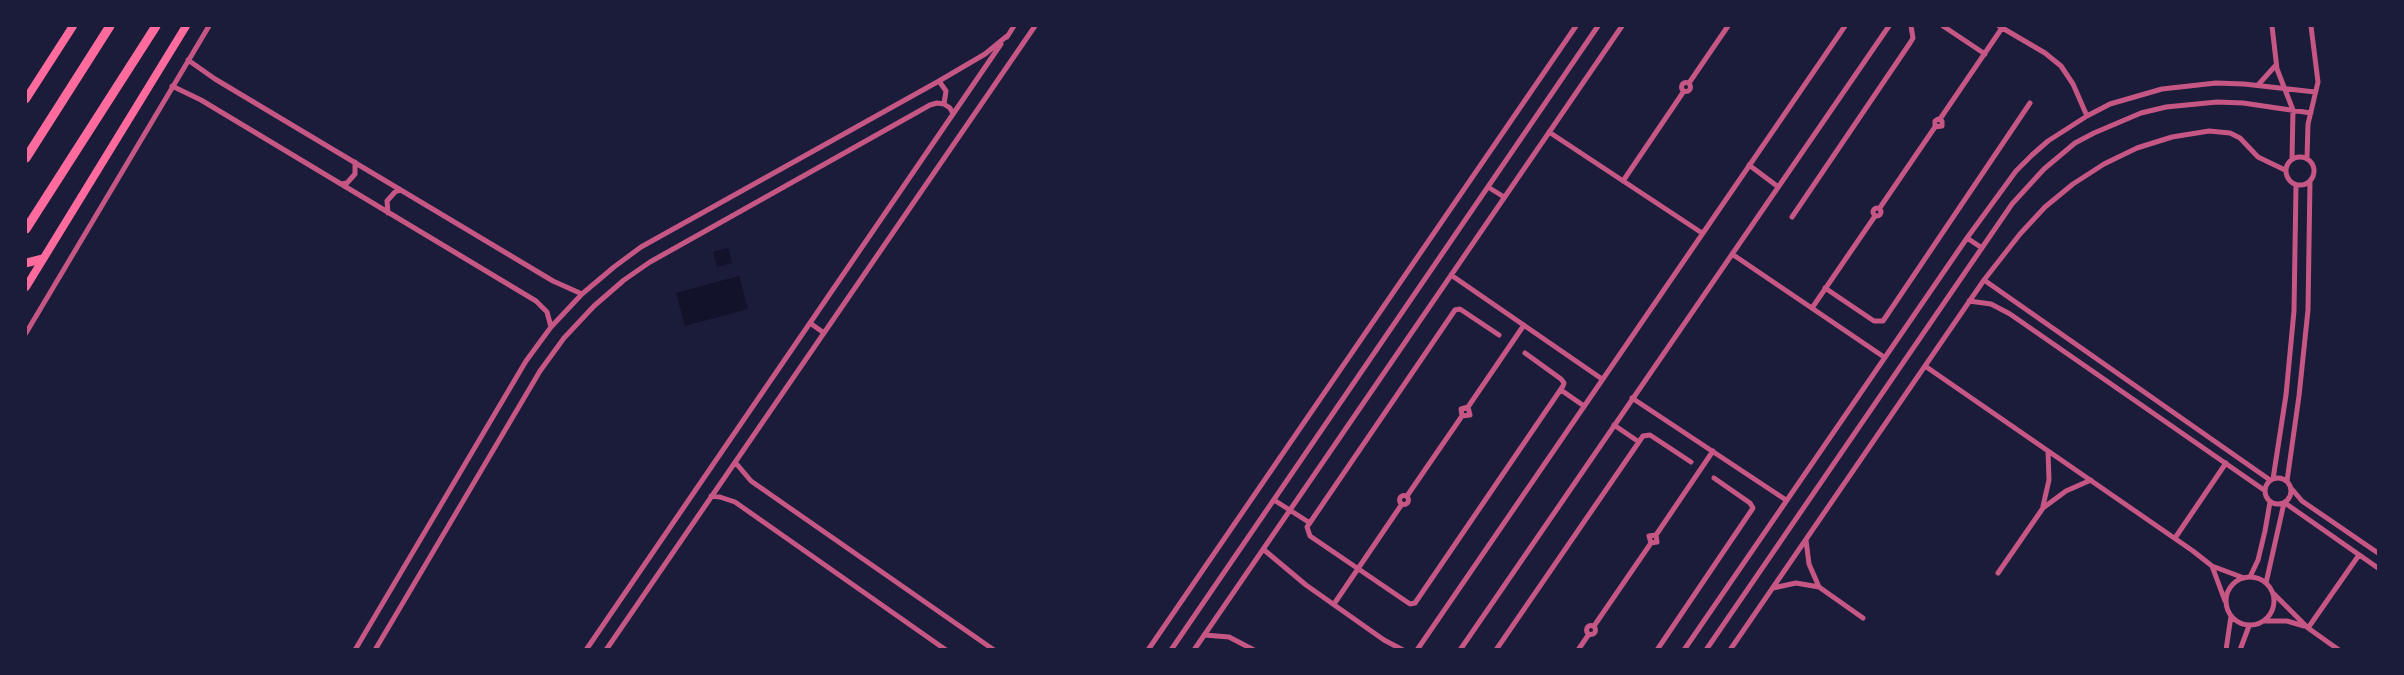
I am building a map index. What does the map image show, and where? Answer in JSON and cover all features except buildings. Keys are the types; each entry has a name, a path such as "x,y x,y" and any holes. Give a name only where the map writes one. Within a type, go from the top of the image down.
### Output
{"highway":[{"path":"26,99 73,26"},
{"path":"26,158 110,26"},
{"path":"26,229 156,26"},
{"path":"26,287 186,26"},
{"path":"26,263 42,259"}],"street":[{"path":"26,333 209,26"},
{"path":"586,650 1014,26"},
{"path":"606,650 1035,26"},
{"path":"1148,650 1576,26"},
{"path":"1171,650 1598,26"},
{"path":"1194,650 1622,26"},
{"path":"1623,181 1684,91 1690,89 1689,83 1728,26"},
{"path":"1417,650 1845,26"},
{"path":"1460,650 1890,26"},
{"path":"1792,216 1912,40 1911,26"},
{"path":"1942,26 1985,54"},
{"path":"2272,26 2276,65 2293,110 2292,159 2285,170"},
{"path":"2307,158 2311,113 2318,82 2311,26"},
{"path":"1812,308 1875,216 1874,210 1879,208 1935,127 1942,126 1941,119 2001,27 2045,53 2061,66 2073,84 2087,116"},
{"path":"356,650 526,361 551,327 582,294 641,247 939,81 985,54 1007,36"},
{"path":"188,60 215,79 562,286 582,294"},
{"path":"2258,85 2276,65"},
{"path":"939,81 946,91 944,104"},
{"path":"1684,650 1967,238 2016,171 2048,141 2087,116 2110,105 2162,89 2216,83 2258,85 2315,92"},
{"path":"172,86 201,100 543,306 548,312 551,327"},
{"path":"1706,650 2012,204 2044,169 2075,144 2117,122 2166,107 2200,102 2243,103 2311,113"},
{"path":"1825,288 1874,321 1883,321 2031,103"},
{"path":"375,650 540,371 564,338 594,306 624,280 650,262 930,105 944,104 953,114"},
{"path":"1730,650 1969,301 2020,234 2045,207 2073,184 2104,164 2137,148 2172,137 2220,130 2240,138 2258,157 2285,170 2290,182 2296,185 2306,184 2313,176 2313,166 2307,158 2302,156 2292,159"},
{"path":"1549,132 1702,233"},
{"path":"341,184 352,180 355,174 355,162"},
{"path":"1749,165 1778,186"},
{"path":"2287,482 2300,396 2308,310 2310,181"},
{"path":"2264,490 2271,480 2286,395 2296,269 2296,185"},
{"path":"1488,187 1504,197"},
{"path":"388,213 387,201 395,192 401,190"},
{"path":"1967,238 1982,248"},
{"path":"1732,254 1884,357"},
{"path":"1451,275 1602,379"},
{"path":"1984,280 2271,480 2282,479 2287,482 2302,501 2379,553"},
{"path":"1969,301 1991,304 2010,314 2264,490 2270,502 2258,560 2247,578 2232,586 2226,600 2227,607"},
{"path":"1499,335 1460,309 1455,310 1310,523 1307,531 1310,536 1410,604 1414,604 1561,390 1563,380 1524,352"},
{"path":"810,323 824,333"},
{"path":"1334,604 1402,504 1408,503 1407,496 1462,416 1470,415 1468,407 1524,325"},
{"path":"1925,366 2175,538 2212,567 2266,583 2308,628 2339,650"},
{"path":"1561,390 1584,406"},
{"path":"1632,398 1786,500"},
{"path":"1614,425 1639,442"},
{"path":"1496,650 1645,435 1650,435 1691,462"},
{"path":"1578,650 1588,634 1587,626 1594,626 1651,543 1657,542 1656,535 1713,451"},
{"path":"2043,508 2049,480 2048,451"},
{"path":"735,462 751,481 994,650"},
{"path":"2175,538 2226,463"},
{"path":"1657,650 1753,507 1714,478"},
{"path":"1998,573 2043,508 2066,491 2091,480"},
{"path":"2266,583 2284,503 2290,496 2291,488"},
{"path":"711,496 735,502 946,650"},
{"path":"1274,500 1310,523"},
{"path":"2270,502 2284,503 2379,568"},
{"path":"1806,539 1809,564 1819,587"},
{"path":"1263,549 1280,565 1334,604 1384,640 1403,650"},
{"path":"2308,628 2359,555"},
{"path":"2212,567 2231,616 2242,624 2249,626 2265,621 2287,621 2308,628"},
{"path":"1772,588 1796,584 1819,587 1863,618"},
{"path":"2265,621 2270,616 2274,603 2271,590"},
{"path":"2226,650 2231,616"},
{"path":"2240,650 2249,626"},
{"path":"1204,635 1228,637 1254,650"}],"shaded area":[{"path":"728,248 732,263 717,267 713,252"},
{"path":"739,276 748,309 685,326 676,293"}]}
